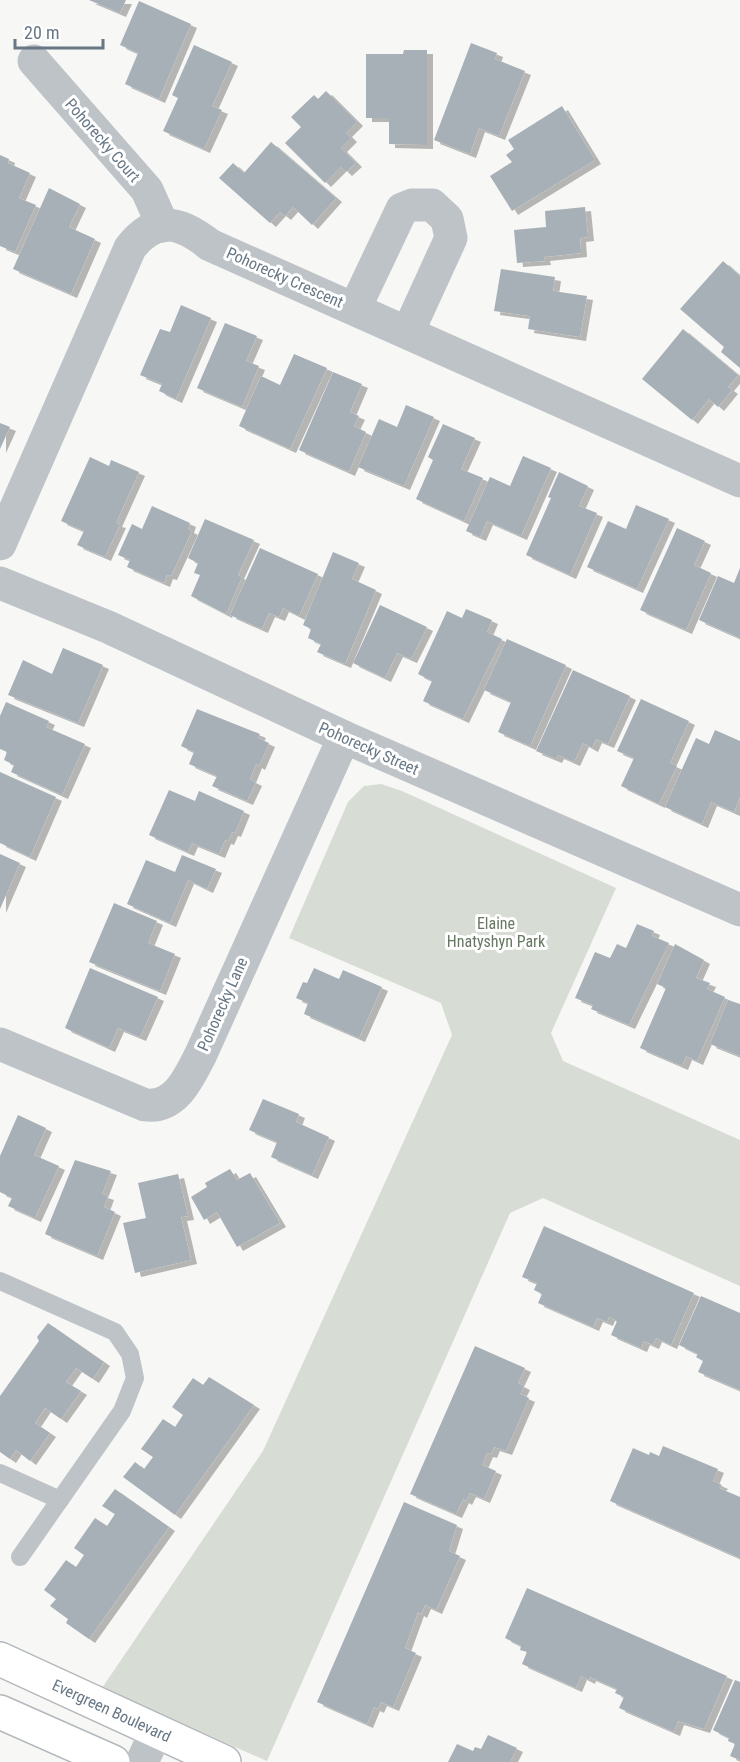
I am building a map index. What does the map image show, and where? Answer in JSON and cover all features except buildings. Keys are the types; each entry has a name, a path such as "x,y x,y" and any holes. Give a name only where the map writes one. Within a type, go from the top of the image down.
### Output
{"street":[{"name":"Pohorecky Court","path":"34,61 147,190 163,226"},
{"path":"355,308 402,210 412,205 432,205 447,219 451,238 408,333"},
{"name":"Pohorecky Crescent","path":"163,226 176,225 190,229 210,244 740,481"},
{"path":"0,544 130,248 144,234 163,226"},
{"name":"Pohorecky Street","path":"0,583 108,627 344,737 740,910"},
{"name":"Pohorecky Lane","path":"0,1044 127,1100 152,1106 175,1095 201,1053 344,737"},
{"name":"Evergreen Boulevard","path":"0,1659 224,1762"},
{"path":"0,1712 113,1762"},
{"path":"142,1762 156,1732"}],"lane":[{"path":"0,1281 115,1332 130,1354 135,1378 122,1411 20,1557"},
{"path":"0,1473 60,1500"}],"green space":[{"name":"Elaine Hnatyshyn Park","path":"381,784 402,791 616,888 551,1033 563,1061 740,1140 740,1286 543,1198 510,1213 267,1761 102,1688 263,1451 452,1035 441,1003 289,938 348,802 364,786"}]}
